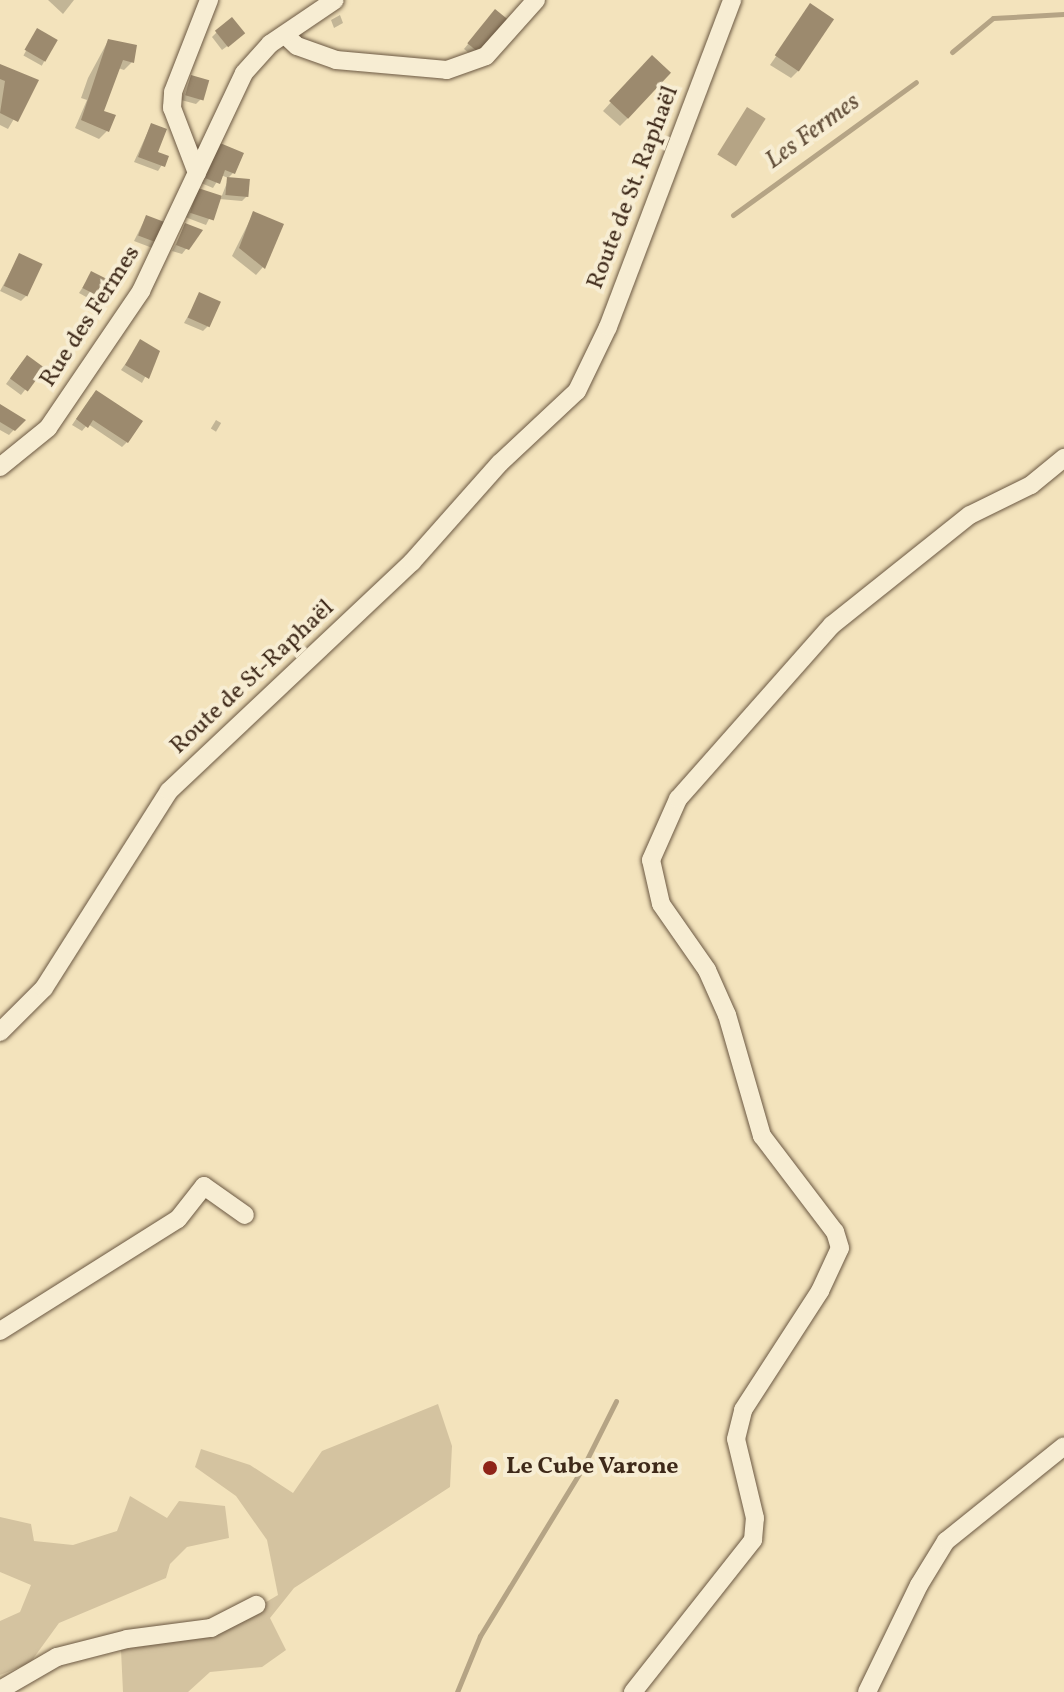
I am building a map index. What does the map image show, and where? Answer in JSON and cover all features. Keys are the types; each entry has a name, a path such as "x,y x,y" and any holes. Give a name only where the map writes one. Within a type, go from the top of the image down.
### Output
{"street":[{"path":"197,173 172,108 173,92 209,0"},
{"name":"Rue des Fermes","path":"0,467 48,428 117,328 147,279 244,73 285,35 335,0"},
{"path":"285,35 297,46 336,60 447,70 486,56 536,0"},
{"name":"Route de St. Raphaël","path":"577,391 608,327 732,0"},
{"name":"Route de St-Raphaël","path":"0,1032 44,988 169,791 412,562 500,463 577,391"},
{"path":"633,1692 753,1540 755,1518 736,1439 743,1410 820,1291 840,1248 835,1232 762,1136 727,1015 707,970 661,904 651,860 678,799 832,625 970,515 1031,485 1064,458"},
{"path":"0,1331 178,1219 204,1186 245,1215"},
{"path":"867,1692 919,1585 946,1541 1064,1446"},
{"path":"0,1690 57,1657 127,1639 211,1628 256,1605"}],"shaded area":[{"path":"747,107 766,119 736,166 717,154"},
{"path":"438,1404 452,1446 450,1487 294,1588 270,1618 286,1650 262,1667 210,1672 188,1692 123,1692 121,1650 212,1634 278,1595 267,1540 236,1496 195,1467 201,1449 250,1465 293,1493 322,1451"},
{"path":"130,1496 167,1518 179,1501 225,1506 229,1538 187,1547 170,1564 166,1578 59,1623 30,1663 0,1675 0,1621 20,1612 31,1585 0,1572 0,1517 31,1524 34,1541 73,1545 117,1531"}],"building":[{"path":"810,3 834,19 799,71 775,55"},
{"path":"495,9 510,21 482,55 467,43"},
{"path":"232,17 245,33 228,47 215,31"},
{"path":"37,28 58,40 45,62 25,50"},
{"path":"108,39 137,45 134,63 123,60 104,111 116,115 109,132 81,120"},
{"path":"652,55 671,73 628,119 609,101"},
{"path":"0,64 39,80 18,122 0,113 5,81 0,79"},
{"path":"191,75 209,80 203,100 185,95"},
{"path":"151,123 167,129 158,152 169,156 165,167 138,157"},
{"path":"220,143 244,153 235,174 225,170 220,184 205,178"},
{"path":"227,177 250,179 248,197 225,195"},
{"path":"198,188 222,196 214,220 190,213"},
{"path":"253,211 284,224 265,269 239,248"},
{"path":"146,215 170,224 162,245 138,236"},
{"path":"185,223 203,230 189,250 176,245"},
{"path":"19,253 43,264 27,297 4,286"},
{"path":"91,271 113,282 105,299 82,288"},
{"path":"199,292 221,302 210,327 188,318"},
{"path":"140,339 160,351 149,379 125,365"},
{"path":"27,355 45,368 28,391 10,378"},
{"path":"96,390 143,421 128,443 93,420 88,428 76,419"},
{"path":"0,404 26,420 15,431 0,422"}],"waterway":[{"name":"Les Fermes","path":"952,52 993,18 1064,14"},
{"name":"Les Fermes","path":"733,215 916,82"},
{"path":"457,1692 480,1636 582,1469 616,1401"}],"place":[{"name":"Le Cube Varone","path":"490,1468"}]}
